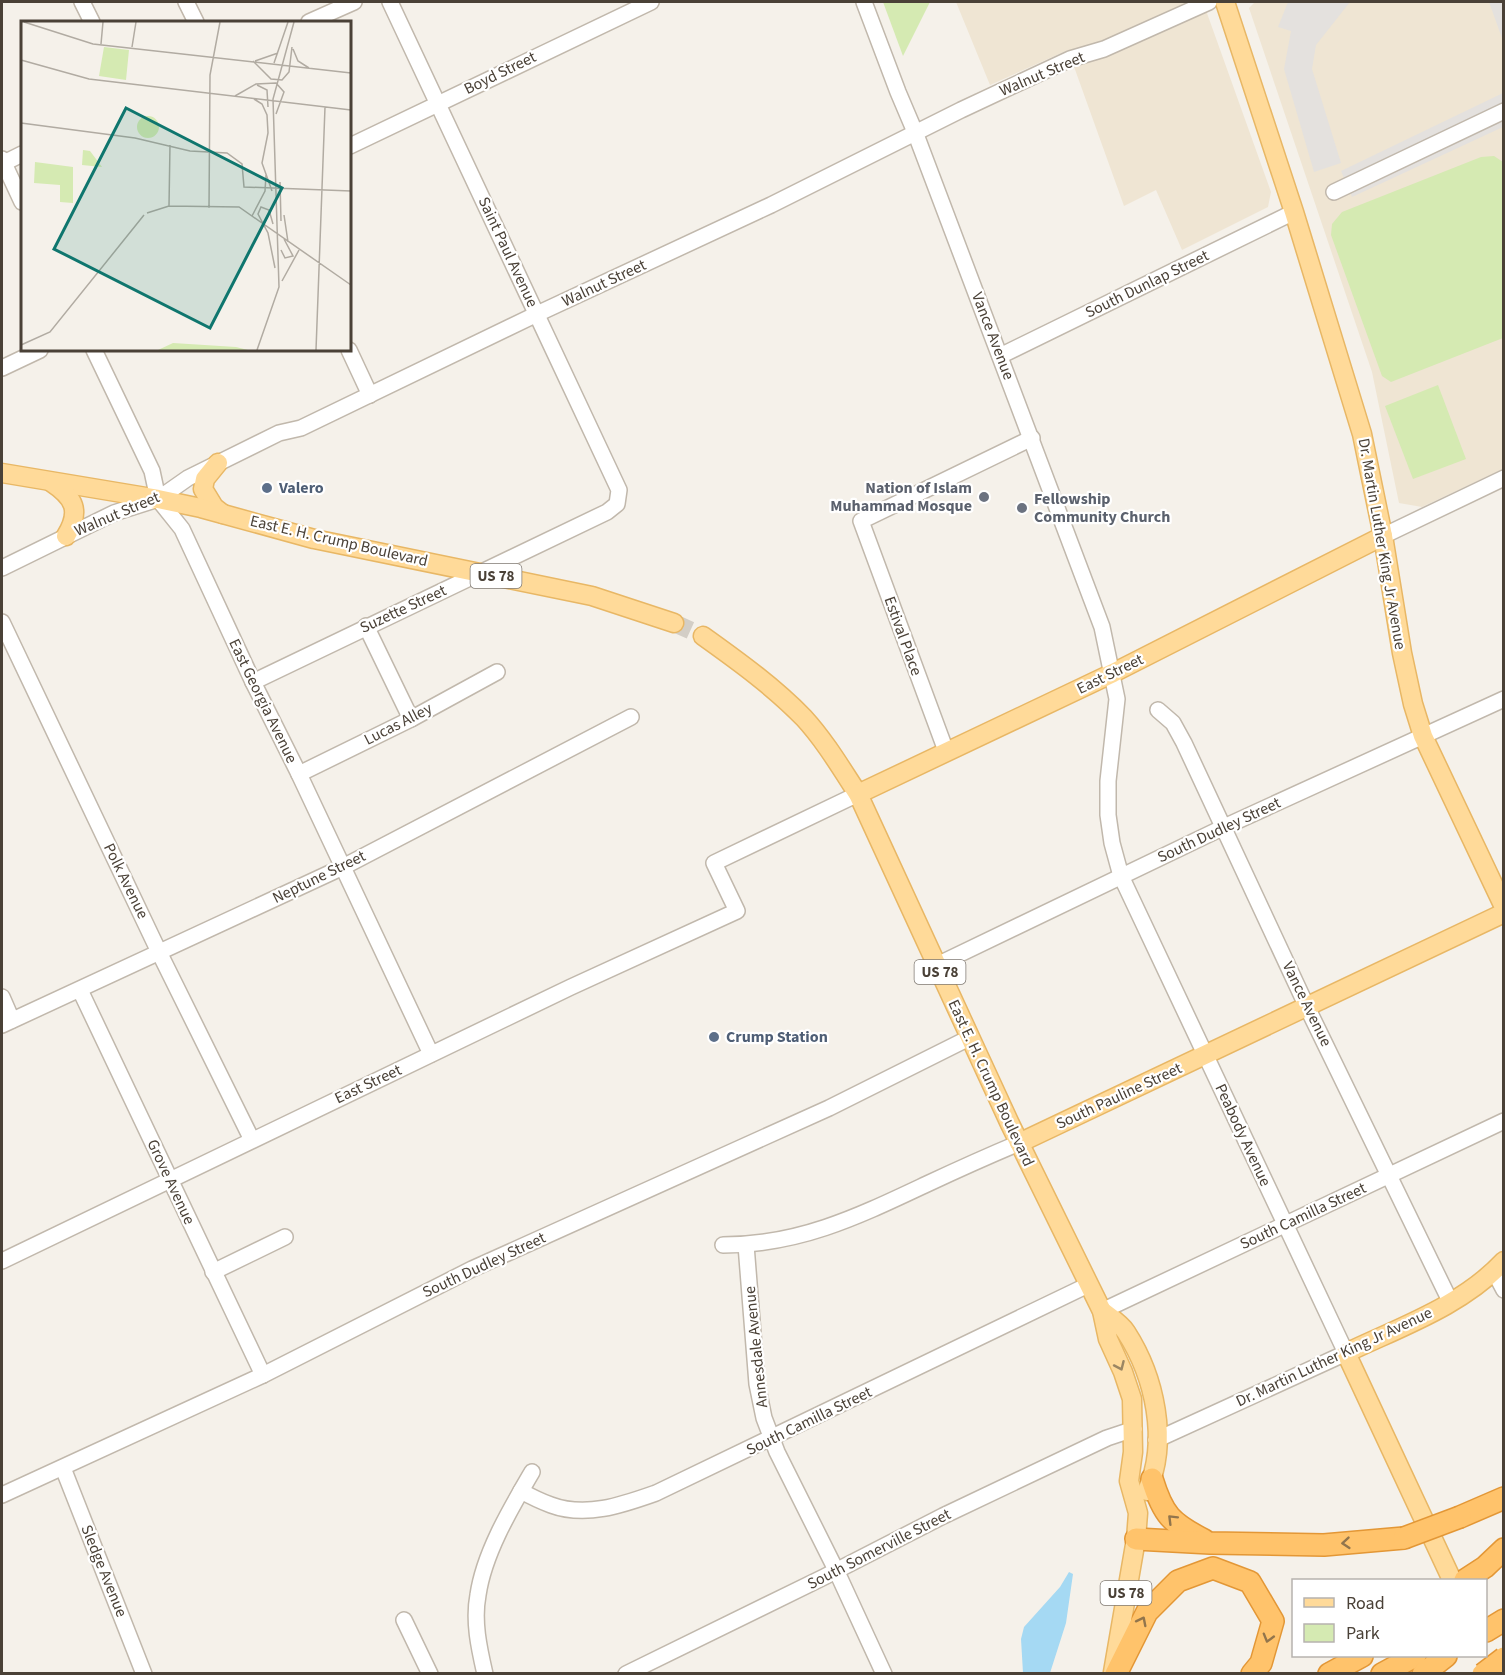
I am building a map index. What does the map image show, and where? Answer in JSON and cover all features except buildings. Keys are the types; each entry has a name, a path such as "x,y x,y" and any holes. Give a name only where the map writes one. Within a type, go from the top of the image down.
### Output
{"highway":[{"path":"1152,1479 1160,1505 1168,1516 1178,1525 1210,1543"},
{"path":"1136,1539 1324,1545 1404,1538 1503,1498"},
{"path":"1472,1579 1493,1573 1503,1549"},
{"path":"1114,1674 1147,1612 1178,1581 1213,1568 1250,1582 1273,1621 1261,1663 1252,1674"},
{"path":"1487,1614 1503,1604"},
{"path":"1487,1630 1503,1620"},
{"path":"1328,1674 1353,1657"},
{"path":"1328,1674 1360,1657"},
{"path":"1382,1674 1413,1657"},
{"path":"1483,1674 1503,1658"}],"main road":[{"name":"Dr. Martin Luther King Jr Avenue","path":"1225,2 1294,212 1362,434 1413,704 1423,736 1503,907"},
{"path":"218,463 205,479 203,489 214,507 223,514"},
{"name":"East E. H. Crump Boulevard","path":"2,473 158,499 314,539 592,597 674,623"},
{"path":"50,481 64,490 73,504 74,523 66,536"},
{"name":"East Street","path":"858,794 1113,673 1383,537"},
{"name":"East E. H. Crump Boulevard","path":"703,636 771,688 804,718 858,794 969,1038 1102,1311 1108,1339 1132,1399 1134,1429 1129,1481 1138,1513"},
{"name":"South Pauline Street","path":"1019,1143 1503,913"},
{"name":"Dr. Martin Luther King Jr Avenue","path":"1346,1353 1451,1303 1499,1266"},
{"name":"East E. H. Crump Boulevard","path":"1102,1311 1125,1330 1146,1372 1154,1395 1156,1440 1152,1479 1138,1513"},
{"name":"Peabody Avenue","path":"1346,1353 1451,1579"},
{"name":"US 78","path":"1114,1674 1136,1539 1138,1513"},
{"path":"1487,1656 1496,1674"}],"street":[{"path":"82,2 92,21"},
{"path":"186,2 196,21"},
{"path":"311,21 354,2"},
{"name":"Saint Paul Avenue","path":"390,2 619,490 618,504"},
{"name":"Boyd Street","path":"351,146 651,2"},
{"name":"Vance Avenue","path":"864,2 1032,438 1102,627 1113,673"},
{"name":"Walnut Street","path":"2,568 114,513 158,499 189,478 218,463 279,434 301,428 537,314 614,280 781,200 915,132 1070,59 1104,49 1209,2"},
{"path":"1334,192 1503,111"},
{"path":"21,154 2,162 21,200"},
{"name":"South Dunlap Street","path":"1000,356 1294,212"},
{"path":"2,368 38,351"},
{"name":"East Georgia Avenue","path":"94,351 152,471 158,499 182,529 252,682 299,774 431,1054"},
{"path":"349,351 370,395"},
{"name":"Estival Place","path":"946,751 861,522 1032,438"},
{"name":"East Street","path":"1383,537 1503,478"},
{"name":"Suzette Street","path":"252,682 607,513 618,504"},
{"name":"Polk Avenue","path":"2,622 159,952 252,1140"},
{"path":"366,626 411,719"},
{"name":"Lucas Alley","path":"299,774 411,719 497,672"},
{"name":"Peabody Avenue","path":"1113,673 1117,699 1108,781 1108,815 1112,843 1122,876 1346,1353"},
{"name":"South Dudley Street","path":"937,965 1224,827 1503,699"},
{"name":"Vance Avenue","path":"1158,710 1173,723 1179,732 1307,1007 1451,1303"},
{"name":"Neptune Street","path":"7,1022 343,867 631,717"},
{"name":"East Street","path":"2,1261 431,1054 737,911 714,863 858,794"},
{"name":"Grove Avenue","path":"80,990 263,1375"},
{"path":"2,997 7,1022"},
{"name":"South Dudley Street","path":"2,1495 263,1375 472,1269 829,1108 969,1038"},
{"name":"South Camilla Street","path":"1102,1311 1503,1121"},
{"name":"South Pauline Street","path":"723,1245 746,1245 820,1231 1019,1143"},
{"path":"213,1272 285,1237"},
{"name":"Annesdale Avenue","path":"746,1245 757,1384 764,1418 884,1674"},
{"path":"1499,1266 1503,1290"},
{"name":"South Camilla Street","path":"520,1491 552,1506 571,1510 599,1510 620,1506 656,1493 1088,1286"},
{"name":"Dr. Martin Luther King Jr Avenue","path":"1156,1440 1346,1353"},
{"name":"South Somerville Street","path":"626,1674 943,1515 1107,1438 1134,1429"},
{"name":"Sledge Avenue","path":"63,1468 144,1674"},
{"path":"485,1674 477,1641 477,1596 486,1561 520,1491 532,1472"},
{"path":"404,1620 430,1674"}],"shaded area":[{"path":"956,2 1203,2 1271,192 1268,207 1182,250 1156,190 1124,206 1068,50 990,85"},
{"path":"1255,2 1503,2 1503,469 1422,507 1399,503 1372,372 1249,8"},
{"path":"1288,2 1350,2 1316,45 1312,69 1341,163 1314,172 1284,69 1291,31 1278,27"},
{"path":"1489,2 1503,2 1503,41"},
{"path":"1503,93 1503,127 1352,197 1341,171"}],"green space":[{"path":"883,2 930,2 903,56"},
{"path":"1494,156 1503,162 1503,338 1391,382 1382,376 1331,235 1332,224 1342,212 1481,157"},
{"path":"1438,385 1466,459 1413,479 1385,406"}],"water":[{"path":"1069,1572 1073,1574 1066,1623 1050,1673 1023,1673 1021,1639 1024,1627 1060,1587"}],"tunnel":[{"path":"674,623 703,636"}],"place":[{"name":"Valero","path":"267,488"},
{"name":"Nation of Islam Muhammad Mosque","path":"984,497"},
{"name":"Fellowship Community Church","path":"1022,508"},
{"name":"Crump Station","path":"714,1037"}]}
